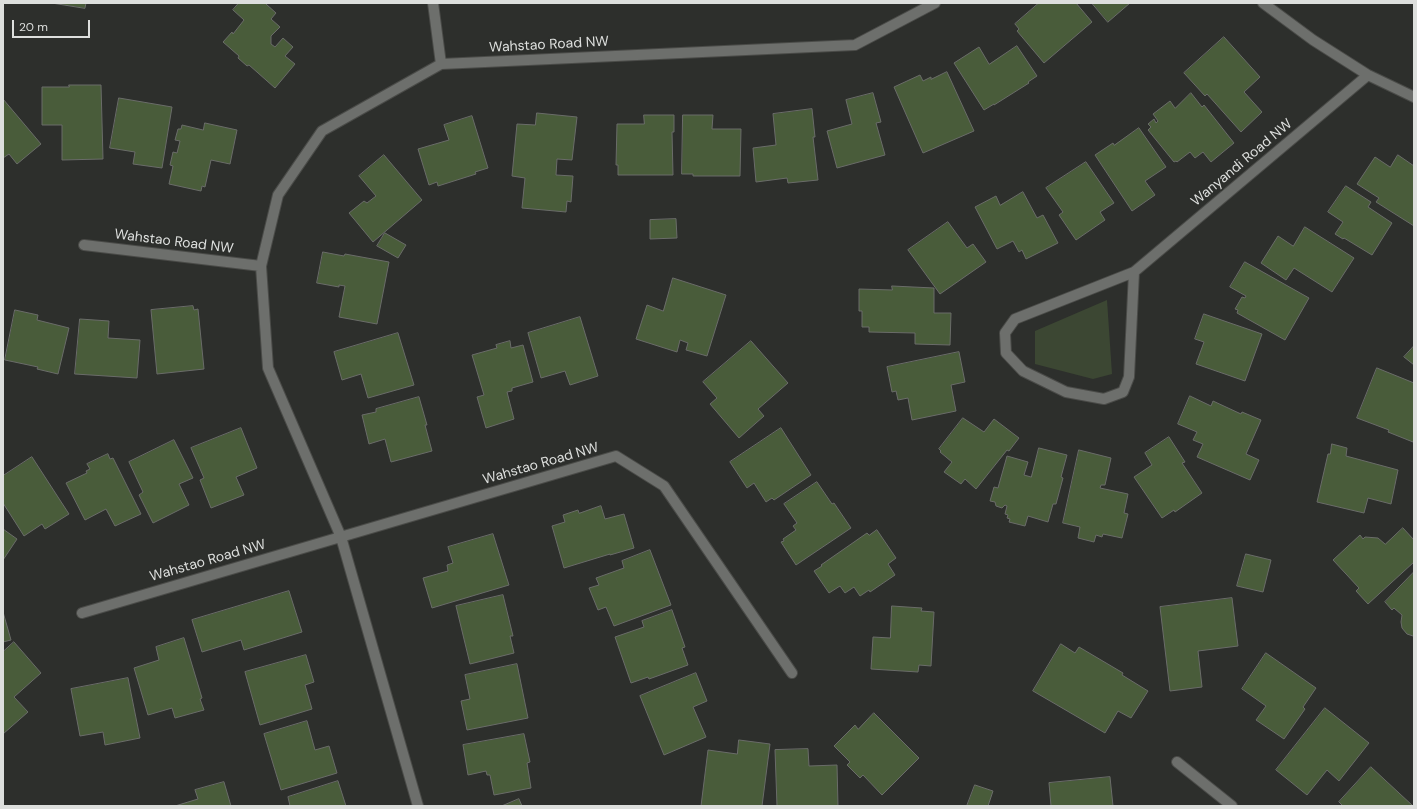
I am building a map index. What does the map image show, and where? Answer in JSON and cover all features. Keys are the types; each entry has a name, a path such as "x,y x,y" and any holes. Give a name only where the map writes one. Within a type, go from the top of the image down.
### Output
{"street":[{"path":"433,3 441,64"},
{"name":"Wahstao Road NW","path":"418,806 341,537 268,368 261,266 278,195 322,131 441,64 855,45 935,3"},
{"path":"1263,3 1313,40 1368,75 1414,97"},
{"name":"Wanyandi Road NW","path":"1134,272 1129,377 1123,392 1104,399 1066,392 1023,371 1006,353 1006,333 1015,319 1134,272 1368,75"},
{"name":"Wahstao Road NW","path":"84,245 261,266"},
{"name":"Wahstao Road NW","path":"82,613 616,456 664,486 792,673"},
{"path":"1177,762 1232,806"}],"green space":[{"path":"1107,300 1112,374 1093,379 1035,364 1035,331"}],"building":[{"path":"52,3 86,3 85,8"},
{"path":"239,3 267,3 266,4 276,13 271,19 280,27 271,36 271,44 275,47 283,38 293,47 285,56 295,64 275,88 249,65 247,66 238,58 239,56 223,42 232,32 233,34 244,20 233,10"},
{"path":"1039,3 1076,3 1092,22 1044,63 1017,31 1019,29 1015,24"},
{"path":"1092,3 1130,3 1108,22"},
{"path":"1224,37 1260,77 1244,92 1262,112 1241,132 1207,94 1205,96 1184,73"},
{"path":"1017,46 1037,76 1028,82 1029,83 984,110 954,63 979,47 989,64"},
{"path":"947,72 974,131 923,153 894,87 920,75 923,81"},
{"path":"69,85 101,85 103,159 62,160 62,125 42,125 42,87 69,87"},
{"path":"873,93 881,122 876,123 885,155 837,168 827,131 852,124 846,100"},
{"path":"1191,93 1202,107 1204,105 1234,143 1211,162 1203,152 1195,158 1190,152 1177,162 1174,162 1148,130 1151,127 1148,124 1154,119 1156,123 1158,121 1153,114 1170,101 1175,108"},
{"path":"119,98 172,107 162,168 133,164 135,152 110,148"},
{"path":"3,99 41,144 17,164 9,154 3,158"},
{"path":"812,109 815,137 813,137 818,180 788,183 787,178 756,182 753,148 776,145 773,114"},
{"path":"537,113 577,117 572,160 557,159 556,175 573,176 571,202 567,201 566,212 522,208 525,178 512,176 517,124 535,125"},
{"path":"644,115 674,115 674,132 672,132 673,175 618,175 618,165 616,165 617,124 644,124"},
{"path":"683,115 713,115 712,129 741,129 740,176 693,176 693,174 682,174"},
{"path":"472,116 488,168 475,172 476,174 438,186 437,182 429,185 418,149 449,140 444,125"},
{"path":"205,123 237,130 230,164 211,160 205,187 202,186 201,191 169,184 173,166 170,165 173,152 177,153 180,141 175,140 178,129 181,129 182,125 203,130"},
{"path":"1139,128 1166,167 1145,181 1155,195 1132,211 1095,155 1113,143 1114,145"},
{"path":"384,155 422,200 373,242 349,213 364,201 367,203 376,196 359,176"},
{"path":"1398,155 1414,166 1414,226 1376,202 1379,198 1357,184 1375,157 1390,167"},
{"path":"1086,162 1114,203 1100,212 1105,220 1076,240 1059,215 1063,212 1046,188"},
{"path":"1346,186 1371,202 1368,207 1392,223 1372,255 1335,234 1343,222 1328,212"},
{"path":"1023,192 1037,218 1043,215 1058,243 1026,259 1022,250 1019,252 1013,241 997,249 975,207 996,196 1000,205"},
{"path":"676,219 677,238 650,239 650,220"},
{"path":"948,222 967,248 973,244 986,262 940,294 908,250"},
{"path":"1305,227 1354,258 1332,292 1294,268 1286,280 1261,263 1278,236 1293,246"},
{"path":"385,233 406,245 398,258 377,246"},
{"path":"323,252 344,256 345,254 389,262 377,324 339,317 345,286 339,285 339,287 317,283"},
{"path":"1245,262 1309,298 1285,340 1237,313 1238,310 1235,309 1242,297 1245,298 1246,296 1230,287"},
{"path":"673,278 726,295 707,356 686,350 688,343 680,340 677,352 636,339 647,305 663,311"},
{"path":"892,286 934,288 934,313 951,313 950,345 915,344 915,333 869,332 869,327 862,327 862,311 859,311 859,289 892,290"},
{"path":"193,306 194,310 198,309 204,369 157,374 151,310"},
{"path":"15,310 38,315 37,320 69,328 58,374 37,369 38,367 5,360"},
{"path":"1204,314 1262,334 1245,381 1196,364 1204,342 1195,339"},
{"path":"580,317 598,376 570,385 565,371 541,378 528,333"},
{"path":"80,319 109,321 108,338 140,340 137,378 75,374"},
{"path":"398,333 414,385 368,398 361,374 342,380 334,352"},
{"path":"510,341 511,348 523,345 533,382 512,388 512,391 507,392 514,419 486,428 477,397 484,395 472,355 497,348 496,345"},
{"path":"751,341 788,383 758,409 764,416 739,438 710,404 717,398 703,382"},
{"path":"1414,346 1414,365 1404,357"},
{"path":"959,352 965,382 951,385 956,411 912,420 908,398 898,400 896,391 892,392 887,367"},
{"path":"1377,368 1414,383 1413,442 1388,432 1389,430 1357,418"},
{"path":"1190,396 1211,406 1213,401 1241,414 1242,412 1261,420 1246,454 1259,460 1250,480 1197,457 1203,444 1193,440 1197,432 1178,424"},
{"path":"419,397 427,425 425,425 432,451 391,462 385,439 369,444 362,415 376,412 376,409"},
{"path":"963,418 984,432 994,419 1019,438 1009,451 1007,450 976,489 965,479 961,484 944,472 952,462 940,452 941,451 939,449"},
{"path":"241,428 257,468 236,477 244,495 211,508 200,480 204,478 191,448"},
{"path":"781,428 811,475 774,500 772,498 766,502 754,483 747,488 730,462"},
{"path":"1169,437 1185,462 1182,463 1202,493 1175,512 1174,510 1162,518 1134,477 1152,465 1145,453"},
{"path":"174,440 193,478 179,484 189,505 153,523 139,495 143,492 129,462"},
{"path":"1332,444 1347,448 1346,456 1398,470 1391,504 1368,498 1364,513 1317,502 1328,454 1330,454"},
{"path":"1039,448 1067,455 1056,504 1053,504 1048,522 1028,516 1025,526 1009,522 1010,519 1007,518 1008,515 1005,514 1007,506 1005,505 1002,508 996,506 995,502 990,501 994,487 998,488 1007,456 1028,462 1024,475 1031,477"},
{"path":"1079,450 1111,458 1105,485 1101,485 1100,488 1128,494 1124,513 1128,514 1122,538 1103,534 1102,537 1096,535 1094,542 1078,538 1080,527 1063,523"},
{"path":"108,454 110,459 113,458 141,514 115,526 106,509 85,520 66,483 87,473 86,471 90,469 87,464"},
{"path":"32,457 69,514 45,529 42,524 24,536 3,503 3,476"},
{"path":"817,482 851,528 796,565 781,542 796,530 793,526 797,523 784,504"},
{"path":"601,506 605,519 624,514 634,548 564,568 552,526 565,522 563,515 578,510 579,513"},
{"path":"1403,528 1414,540 1414,562 1368,604 1356,591 1359,588 1333,560 1360,535 1363,539 1365,537 1378,538 1385,544"},
{"path":"3,529 17,539 3,560"},
{"path":"877,530 896,558 888,564 895,575 870,592 869,590 860,596 854,587 845,593 840,586 829,593 814,571 867,533 869,535"},
{"path":"493,534 509,585 432,608 423,578 448,571 447,565 453,563 448,547"},
{"path":"650,550 671,605 614,626 606,607 598,610 589,588 599,585 596,578 624,568 622,561"},
{"path":"1246,554 1271,560 1263,592 1237,586"},
{"path":"1414,572 1413,636 1407,634 1402,628 1402,615 1394,608 1392,610 1385,602"},
{"path":"289,591 302,632 244,650 241,640 202,652 192,620"},
{"path":"503,595 513,636 510,636 514,653 470,664 456,606"},
{"path":"1232,598 1238,646 1198,651 1202,687 1170,691 1160,607"},
{"path":"892,606 922,608 921,611 934,612 931,666 919,665 918,672 871,669 873,637 890,638"},
{"path":"672,610 685,647 682,648 688,665 649,679 648,677 631,683 615,637 644,627 642,621"},
{"path":"3,612 11,640 3,642"},
{"path":"184,638 202,698 200,699 204,710 175,718 172,708 148,715 134,668 159,660 156,647"},
{"path":"14,642 41,673 14,697 28,712 3,734 3,652"},
{"path":"1061,644 1075,653 1079,647 1123,673 1122,675 1148,691 1131,718 1118,711 1105,733 1033,691"},
{"path":"1266,653 1316,688 1303,707 1305,709 1284,739 1256,720 1266,706 1242,689"},
{"path":"306,655 314,682 305,685 312,709 260,725 245,672"},
{"path":"517,664 528,718 467,730 461,701 470,699 465,675"},
{"path":"696,673 707,701 693,707 706,737 664,755 640,696"},
{"path":"128,678 140,738 105,745 103,732 80,736 71,689"},
{"path":"1325,708 1369,743 1339,781 1327,770 1307,795 1276,770"},
{"path":"874,713 919,758 882,795 863,775 860,778 847,765 850,762 834,746 855,725 858,729"},
{"path":"307,721 315,750 329,746 337,773 281,790 264,734"},
{"path":"524,734 530,762 527,763 531,788 494,795 490,775 487,775 486,771 468,775 463,745"},
{"path":"739,740 770,744 762,806 701,806 708,750 737,754"},
{"path":"808,749 809,766 837,765 838,806 777,806 775,750"},
{"path":"1371,767 1413,806 1343,806 1339,802"},
{"path":"1110,777 1113,806 1051,806 1049,783"},
{"path":"338,781 346,806 290,806 288,797"},
{"path":"224,782 231,806 175,806 198,799 195,790"},
{"path":"975,785 993,791 988,806 967,806"},
{"path":"519,799 522,806 502,806"}]}
